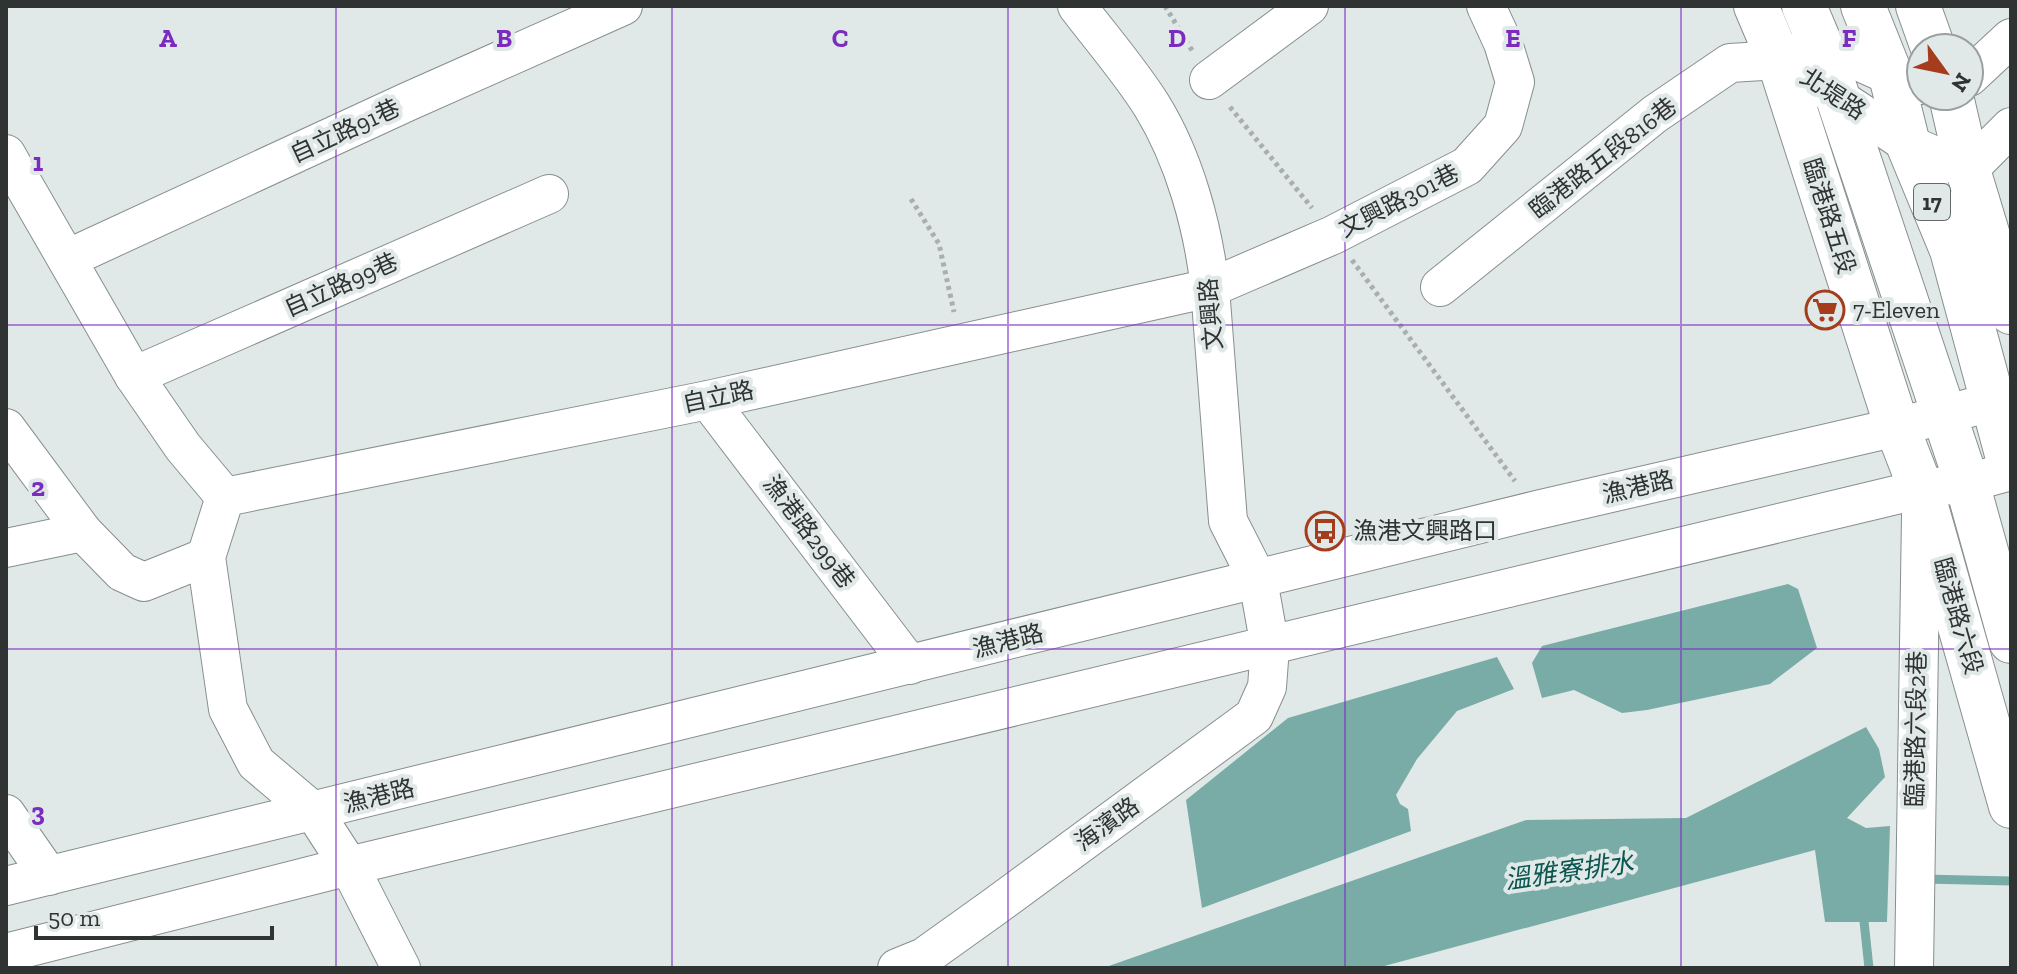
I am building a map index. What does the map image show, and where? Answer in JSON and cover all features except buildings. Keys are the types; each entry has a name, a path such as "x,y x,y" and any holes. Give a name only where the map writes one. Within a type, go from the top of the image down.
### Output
{"main road":[{"name":"臨港路五段","path":"1756,6 1779,60 1897,427"},
{"name":"17","path":"1863,6 1905,78"},
{"path":"1918,6 1927,32"},
{"name":"臨港路五段","path":"1812,25 1944,414"},
{"name":"17","path":"1907,112 1908,144 1952,250 2001,399 2011,470"},
{"name":"17","path":"1955,112 1968,170 2011,312"},
{"name":"臨港路六段","path":"1944,414 1967,483 2011,641"},
{"name":"臨港路六段","path":"1897,427 1921,489 2011,806"}],"street":[{"name":"自立路91巷","path":"67,259 623,6"},
{"name":"文興路","path":"1077,6 1152,106 1176,157 1196,211 1206,252 1210,288 1228,521 1258,580 1270,647"},
{"path":"1209,80 1309,6"},
{"name":"文興路301巷","path":"1210,288 1333,235 1467,166 1503,126 1515,82 1503,43 1486,6"},
{"name":"北堤路","path":"1905,79 1812,25 1779,60 1908,144 1968,170"},
{"path":"1985,62 2011,38"},
{"name":"臨港路五段816巷","path":"1440,287 1655,114 1730,63 1779,60"},
{"path":"1968,170 2011,127"},
{"path":"6,154 134,376 183,447 225,497 206,557 228,709 256,763 314,812 349,866 401,968"},
{"name":"自立路99巷","path":"134,376 549,194"},
{"name":"自立路","path":"225,497 708,400 1210,288"},
{"name":"漁港路","path":"6,886 1552,507 1897,427 2001,399"},
{"name":"漁港路299巷","path":"708,400 910,665"},
{"path":"6,428 83,532 122,572 144,582 206,557"},
{"path":"6,953 349,866 1921,489 1967,483 2011,470"},
{"name":"臨港路六段2巷","path":"1914,968 1921,489"},
{"path":"6,548 83,532"},
{"name":"海濱路","path":"897,968 924,957 1254,716 1267,687 1270,647"},
{"path":"6,814 49,876"}],"path":[{"path":"911,199 939,244 961,344"}],"water":[{"path":"1788,584 1798,589 1817,648 1770,684 1622,713 1574,690 1542,698 1532,663 1542,646"},
{"path":"1497,657 1514,689 1457,711 1417,759 1396,795 1400,804 1408,809 1411,831 1202,908 1186,800 1288,718"},
{"name":"溫雅寮排水","path":"1866,727 1879,749 1885,777 1847,818 1866,828 1890,826 1887,922 1825,922 1815,850 1377,968 1103,968 1526,820 1686,818"}],"waterway":[{"path":"1923,879 2011,881"},
{"path":"1863,912 1869,968"}],"place":[{"name":"7-Eleven","path":"1825,310"},
{"name":"漁港文興路口","path":"1325,531"}]}
